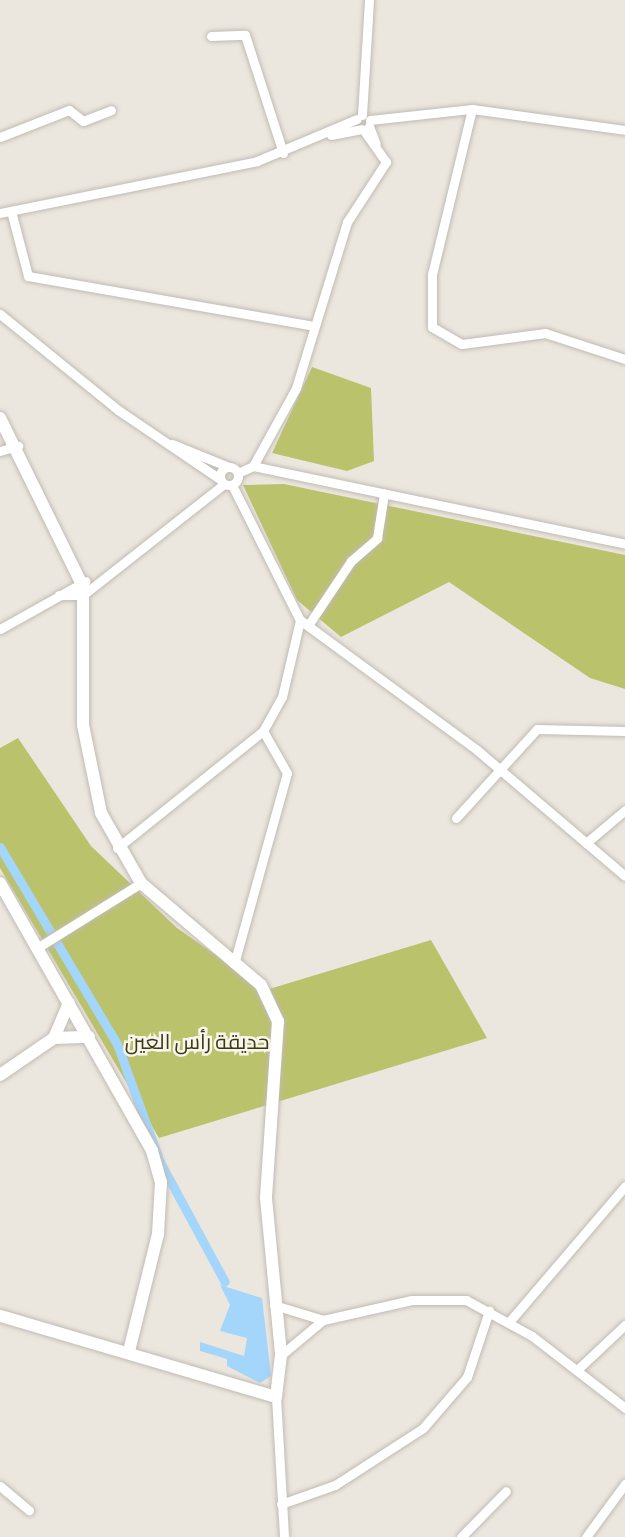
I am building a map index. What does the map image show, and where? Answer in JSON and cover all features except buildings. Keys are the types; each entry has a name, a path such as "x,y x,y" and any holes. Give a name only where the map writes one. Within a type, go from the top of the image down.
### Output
{"street":[{"path":"0,629 209,502 225,483 254,466 281,422 347,222 386,162 364,123 369,0"},
{"path":"211,36 245,35 283,153"},
{"path":"472,109 432,274 432,327 462,344 545,333 625,359"},
{"path":"0,213 283,153 364,123 472,109 625,130"},
{"path":"0,137 69,110 83,121 111,110"},
{"path":"11,211 28,276 314,326"},
{"path":"0,314 167,443 225,483 300,620 309,624 498,768 625,876"},
{"path":"0,418 18,446 81,579 86,757 117,848 141,883 265,992 279,1032 266,1198 272,1305 281,1355 276,1397 284,1537"},
{"path":"0,443 8,430"},
{"path":"167,443 238,473"},
{"path":"0,451 18,446"},
{"path":"254,466 625,544"},
{"path":"225,483 229,467"},
{"path":"309,624 351,561 377,538 384,494"},
{"path":"80,599 81,579"},
{"path":"59,595 80,599"},
{"path":"117,848 262,731 282,697 300,620"},
{"path":"456,818 498,768 544,727 625,730"},
{"path":"234,964 286,781 285,763 262,731"},
{"path":"586,843 625,810"},
{"path":"0,883 41,946 69,1003 152,1151 161,1182 158,1234 129,1352"},
{"path":"41,946 141,883"},
{"path":"0,1075 54,1038 69,1003"},
{"path":"54,1038 89,1037"},
{"path":"509,1322 625,1185"},
{"path":"281,1355 323,1321 435,1297 489,1311 509,1322 625,1408"},
{"path":"272,1305 323,1321"},
{"path":"281,1504 345,1480 423,1428 467,1377 489,1311"},
{"path":"0,1316 276,1397"},
{"path":"577,1370 625,1325"},
{"path":"586,1537 625,1484"},
{"path":"0,1486 29,1510"},
{"path":"461,1537 506,1491"}],"green space":[{"path":"312,367 371,388 374,461 347,471 272,453"},
{"path":"284,484 625,555 625,689 590,678 449,582 341,637 297,600 243,485"},
{"name":"حديقة رأس العين","path":"18,738 91,846 177,928 266,990 431,940 487,1038 159,1138 0,868 0,748"}],"water":[{"path":"220,1285 262,1298 271,1376 260,1383 227,1366 227,1359 200,1351 200,1342 244,1356 247,1338 220,1331 230,1305"}],"waterway":[{"path":"0,847 117,1044 160,1162 225,1282"}]}
